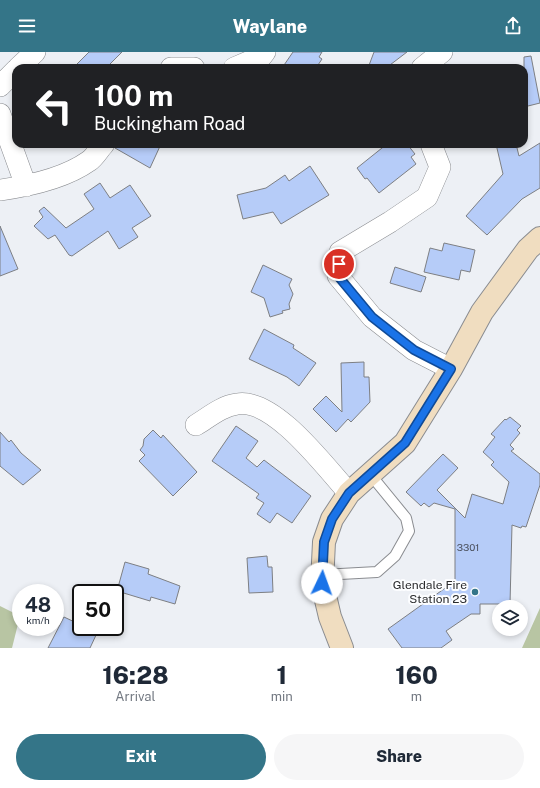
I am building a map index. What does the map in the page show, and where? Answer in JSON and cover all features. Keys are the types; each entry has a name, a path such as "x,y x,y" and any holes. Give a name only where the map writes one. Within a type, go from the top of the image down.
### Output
{"main road":[{"path":"342,648 330,617 322,583 324,542 332,519 349,493 405,443 451,369 482,312 528,249 540,238"}],"street":[{"path":"22,64 35,52"},
{"path":"243,64 262,56 265,52"},
{"path":"427,64 442,52"},
{"path":"0,86 12,74"},
{"path":"0,114 12,147"},
{"path":"12,148 26,186"},
{"path":"0,190 26,186 57,176 90,160 100,148"},
{"path":"433,148 440,167 427,197 390,222 340,252 338,276 372,317 414,350 451,369"},
{"path":"196,425 220,410 238,403 261,407 289,426 349,493"}],"lane":[{"path":"322,576 377,572 395,556 409,531 406,518 370,474"}],"green space":[{"path":"0,606 12,612 12,636 15,636 12,648 0,648"},
{"path":"540,608 540,648 522,648"}],"building":[{"path":"89,52 122,52 110,64 77,64"},
{"path":"293,52 322,52 319,57 322,59 319,64 285,64"},
{"path":"374,52 407,52 391,64 370,64"},
{"path":"531,56 540,103 528,106 528,64 524,64 524,57"},
{"path":"540,143 540,188 522,199 487,235 466,216 503,174 497,148 517,148 519,156"},
{"path":"115,148 159,148 150,168"},
{"path":"382,148 410,148 415,154 411,157 416,164 379,193 367,178 365,179 357,168"},
{"path":"310,166 329,195 281,224 273,212 243,219 237,195 266,188 285,175 289,181"},
{"path":"100,183 110,198 130,185 151,216 132,228 138,237 119,249 108,231 72,256 69,255 55,235 48,239 34,226 43,217 39,211 44,207 66,228 94,209 84,194"},
{"path":"0,226 18,269 0,276"},
{"path":"444,243 475,250 470,272 461,270 459,280 424,272 430,248 442,251"},
{"path":"263,265 292,279 289,285 293,294 289,304 290,309 270,317 264,298 251,292"},
{"path":"395,267 426,277 421,292 390,283"},
{"path":"264,329 294,345 293,348 316,363 299,386 287,377 249,359"},
{"path":"364,362 364,377 369,377 370,402 351,422 348,419 336,432 313,409 326,396 342,412 341,363"},
{"path":"510,417 521,426 517,430 520,433 510,445 514,449 511,451 540,474 540,485 526,527 522,526 521,528 512,525 510,600 492,600 492,604 480,604 480,614 471,614 446,631 452,640 441,648 402,648 388,629 455,581 455,509 434,503 429,507 424,503 421,506 406,492 443,454 458,468 437,490 465,518 472,494 503,504 509,482 491,465 494,462 483,452 495,437 491,434 505,419 506,420"},
{"path":"236,426 258,441 246,458 257,467 264,460 311,496 292,523 277,513 270,523 257,514 264,503 256,498 259,494 212,461"},
{"path":"153,430 161,438 163,435 197,472 173,496 139,461 145,455 140,450 143,446 144,439"},
{"path":"0,432 9,442 11,440 21,453 41,470 23,485 0,466"},
{"path":"267,556 268,567 272,567 273,592 249,593 247,558"},
{"path":"125,562 149,569 148,574 180,586 175,604 151,597 150,601 124,593 124,584 119,584"},
{"path":"64,617 72,621 72,636 96,636 90,648 48,648 54,636 64,636"}],"place":[{"name":"Glendale Fire Station 23","path":"475,592"}],"route":[{"path":"322,583 324,542 332,519 349,493 405,443 451,369 414,350 372,317 338,276 339,264"}]}
